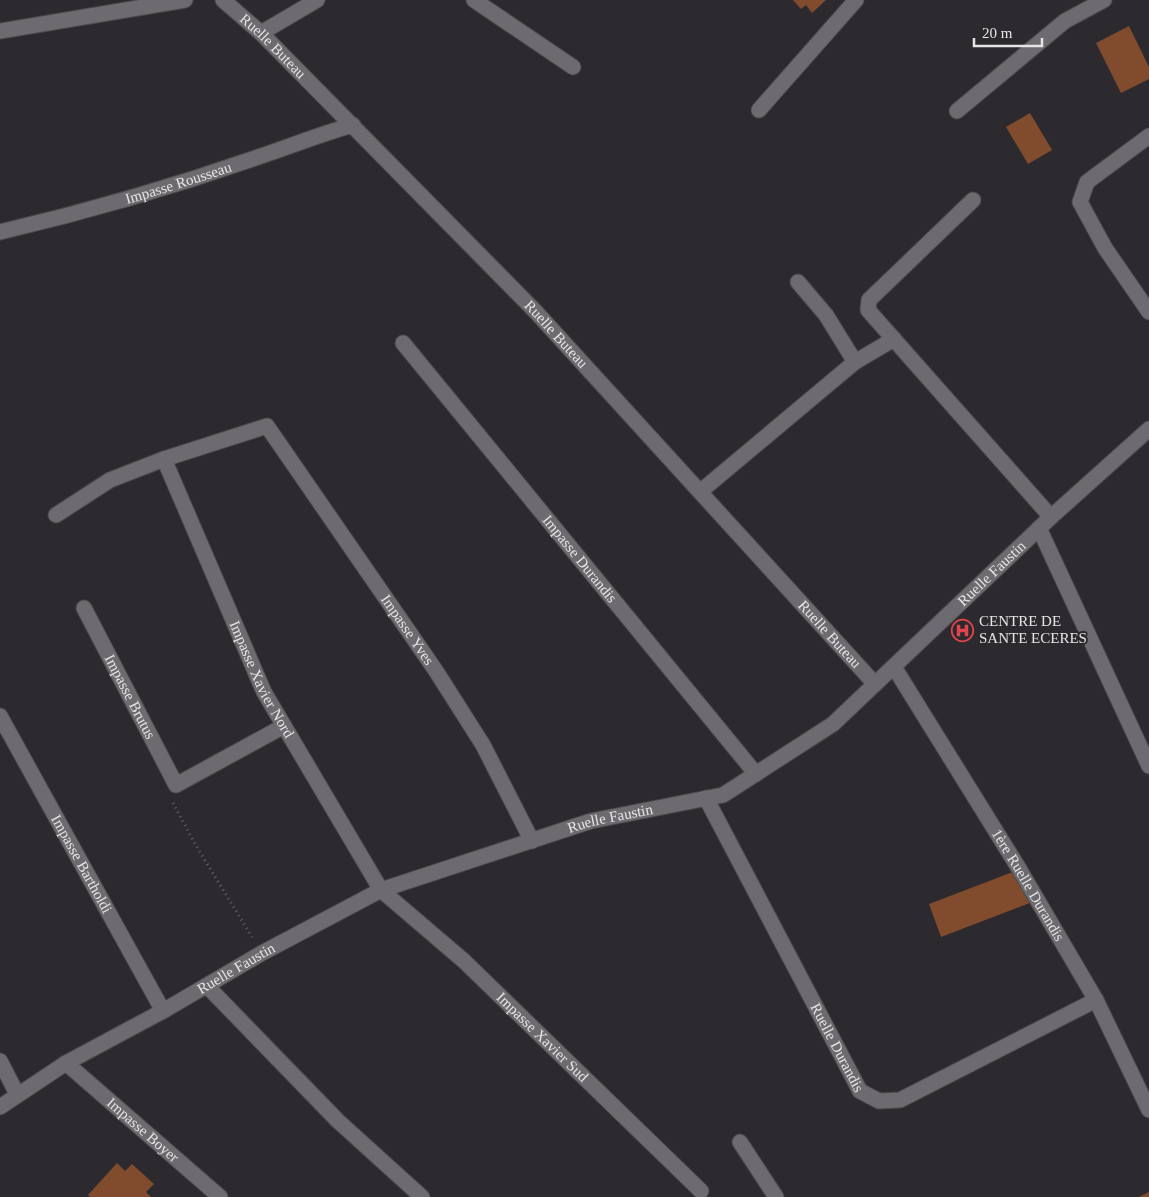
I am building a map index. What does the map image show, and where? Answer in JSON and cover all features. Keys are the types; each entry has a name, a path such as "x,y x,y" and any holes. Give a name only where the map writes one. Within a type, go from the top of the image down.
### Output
{"street":[{"path":"0,31 185,0"},
{"name":"Ruelle Buteau","path":"223,0 261,33 536,312 875,684"},
{"path":"261,33 316,0"},
{"path":"474,0 573,67"},
{"path":"759,110 856,0"},
{"path":"957,111 1065,21 1104,0"},
{"name":"Impasse Rousseau","path":"0,232 85,212 268,154 317,135 353,125"},
{"path":"1149,136 1087,182 1080,202 1105,248 1149,312"},
{"path":"973,200 869,300 868,310 1051,517"},
{"path":"798,282 826,315 855,362"},
{"path":"701,491 855,362 894,339"},
{"name":"Impasse Durandis","path":"403,343 756,774"},
{"name":"Impasse Yves","path":"164,459 267,426 441,680 483,745 532,841"},
{"name":"Ruelle Faustin","path":"0,1106 66,1063 163,1011 262,953 380,890 591,821 722,795 833,724 1051,517 1149,429"},
{"path":"56,514 110,480 164,459"},
{"name":"Impasse Xavier Nord","path":"164,459 264,692 380,890"},
{"path":"1040,528 1149,766"},
{"name":"Impasse Brutus","path":"84,608 176,786"},
{"name":"1ère Ruelle Durandis","path":"894,667 1018,867 1096,1000 1149,1110"},
{"name":"Impasse Bartholdi","path":"0,716 163,1011"},
{"path":"176,786 284,726"},
{"name":"Ruelle Durandis","path":"706,798 860,1091 879,1101 900,1100 1096,1000"},
{"name":"Impasse Xavier Sud","path":"380,890 464,961 701,1191"},
{"path":"207,986 338,1121 422,1197"},
{"path":"0,1061 16,1094"},
{"name":"Impasse Boyer","path":"66,1063 220,1197"},
{"path":"740,1142 776,1197"}],"path":[{"path":"176,786 166,790 195,844 262,953"}],"building":[{"path":"793,0 826,0 812,13 806,5 801,9"},
{"path":"1129,26 1149,67 1149,79 1121,93 1096,43"},
{"path":"1030,113 1052,150 1028,164 1006,127"},
{"path":"1018,870 1030,903 941,937 929,904"},
{"path":"117,1163 125,1171 132,1164 154,1184 146,1192 151,1197 90,1197 88,1195"},
{"path":"1149,1192 1149,1197 1139,1197"}],"place":[{"name":"CENTRE DE SANTE ECERES","path":"963,630"}]}
